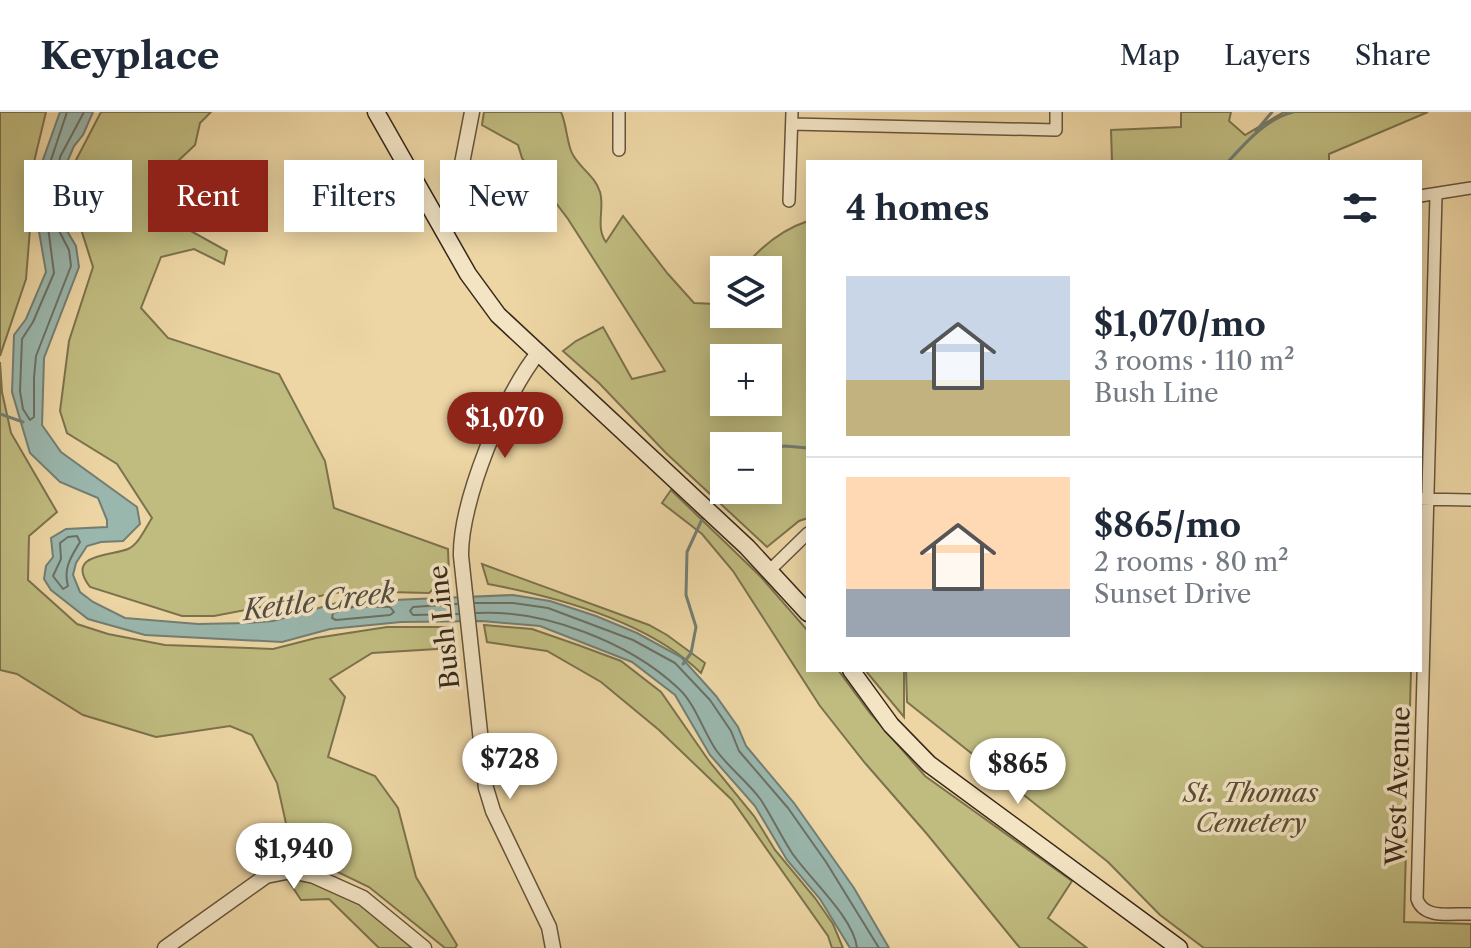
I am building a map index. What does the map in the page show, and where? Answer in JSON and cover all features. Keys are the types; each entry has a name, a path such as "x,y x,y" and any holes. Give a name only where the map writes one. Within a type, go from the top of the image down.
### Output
{"main road":[{"path":"376,112 440,224"},
{"path":"445,232 488,303 522,339 770,570 806,611"},
{"path":"852,672 891,725 929,764 1179,948"}],"street":[{"path":"463,160 472,112"},
{"path":"619,112 619,150"},
{"path":"924,127 925,112"},
{"path":"789,201 792,118 924,127 1056,130 1056,112"},
{"path":"1422,196 1471,188"},
{"name":"West Avenue","path":"1422,649 1436,195"},
{"name":"Bush Line","path":"539,352 508,398 474,488 462,533 461,569 489,799 549,927 553,948"},
{"path":"1425,499 1471,500"},
{"path":"770,570 806,535"},
{"name":"West Avenue","path":"1422,672 1417,899 1421,908 1428,913 1471,914"},
{"path":"165,948 266,876 291,871 314,876 363,898 424,948"}],"green space":[{"path":"0,112 46,112 34,160 24,160 24,232 30,232 26,279 0,356"},
{"path":"101,112 211,112 200,123 195,145 179,160 148,160 148,232 193,232 227,251 224,264 194,249 161,257 141,308 168,338 279,374 325,461 334,508 448,549 449,575 429,593 346,591 214,616 182,616 90,587 84,576 86,562 132,547 152,518 117,464 67,433 60,411 69,341 93,267 82,232 132,232 132,160 76,160"},
{"path":"484,112 561,112 571,151 600,192 601,230 606,242 623,216 694,303 710,304 710,328 782,328 782,256 754,256 772,240 806,222 806,519 767,547 721,504 782,504 782,432 710,432 710,494 563,351 603,327 632,379 665,371 557,204 557,160 522,158 518,145 482,125"},
{"path":"1181,112 1231,112 1229,121 1245,135 1284,112 1428,112 1329,154 1329,160 1112,160 1111,130 1181,127"},
{"path":"0,362 2,392 11,433 57,512 29,536 28,580 77,624 108,634 165,645 273,649 316,638 387,627 450,627 453,648 372,653 330,679 345,697 328,757 375,776 398,808 416,877 457,945 455,948 445,948 369,887 319,863 298,847 287,828 277,783 252,735 230,726 156,737 83,715 17,674 0,670"},
{"path":"671,490 761,577 806,629 806,672 839,672 870,713 925,776 1072,881 1048,918 1087,948 1020,948 820,706 733,571 702,534 662,503"},
{"path":"482,564 649,625 705,663 701,673 656,639 601,614 544,596 488,584"},
{"path":"484,625 532,629 621,661 661,692 709,761 754,816 775,850 815,898 833,924 843,948 832,948 828,936 732,800 659,730 601,682 547,651 487,642"},
{"path":"867,672 904,672 904,717"},
{"name":"St. Thomas Cemetery","path":"906,672 1411,672 1404,922 1471,924 1471,948 1204,948 1160,915 1108,862 907,702"},
{"path":"286,877 323,885 340,893 417,948 379,948 329,899 301,900"}],"water":[{"name":"Kettle Creek","path":"60,112 93,112 68,160 43,160"},
{"name":"Kettle Creek","path":"39,232 68,232 76,246 79,267 44,358 42,425 61,452 137,507 140,524 123,541 87,546 76,563 73,575 80,592 125,618 198,624 273,621 354,598 393,600 513,595 550,601 637,633 681,657 716,696 738,727 746,746 794,803 854,888 889,948 850,948 820,899 787,860 755,806 710,755 675,695 632,662 540,626 482,621 401,622 330,629 282,642 145,635 88,619 51,590 44,579 46,566 53,557 51,538 66,529 107,527 107,520 98,498 60,482 30,453 12,392 14,335 26,319 46,272"}],"waterway":[{"path":"1256,131 1272,112"},
{"path":"1230,160 1265,126 1293,112"},
{"path":"0,414 23,422"},
{"path":"782,447 806,448"},
{"path":"683,664 691,653 696,627 686,595 687,552 704,515"}]}
